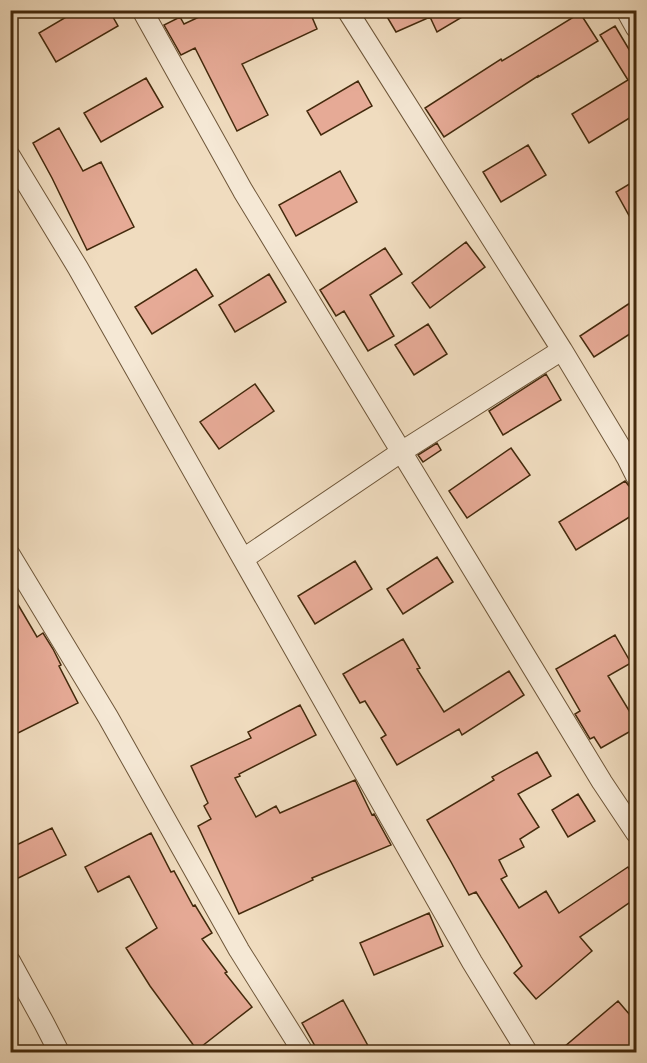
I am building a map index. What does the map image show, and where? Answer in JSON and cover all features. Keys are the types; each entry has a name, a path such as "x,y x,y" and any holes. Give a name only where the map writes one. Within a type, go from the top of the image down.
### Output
{"street":[{"path":"142,10 243,191 602,782 636,833"},
{"path":"347,10 562,350 636,476"},
{"path":"626,10 636,28"},
{"path":"10,156 78,268 466,951 527,1053"},
{"path":"243,559 401,452 562,350"},
{"path":"10,555 108,717 239,950 303,1053"},
{"path":"10,961 59,1053"}],"building":[{"path":"78,10 109,10 118,26 56,62 39,33"},
{"path":"214,10 309,10 317,29 242,64 268,115 237,131 195,48 181,55 164,25 180,17 184,24"},
{"path":"383,10 474,10 437,32 430,17 396,32"},
{"path":"580,13 598,41 538,76 444,137 425,108 501,59 502,61"},
{"path":"615,26 636,61 636,114 589,143 572,114 628,80 600,35"},
{"path":"146,78 163,107 101,142 84,113"},
{"path":"358,81 372,106 321,135 307,111"},
{"path":"59,128 83,171 101,162 134,227 87,250 33,143"},
{"path":"528,145 546,175 501,202 483,172"},
{"path":"340,171 357,202 296,236 279,205"},
{"path":"636,180 636,228 616,192"},
{"path":"466,242 485,267 430,308 412,283"},
{"path":"385,248 402,274 370,295 394,336 368,351 344,311 336,316 320,290"},
{"path":"196,269 213,296 152,334 135,307"},
{"path":"269,274 286,302 235,332 219,305"},
{"path":"636,299 636,330 594,357 580,336"},
{"path":"428,324 447,354 414,375 395,345"},
{"path":"546,374 561,400 503,435 489,411"},
{"path":"255,384 274,411 219,449 200,422"},
{"path":"437,443 441,450 423,462 418,455"},
{"path":"511,448 530,475 467,518 449,491"},
{"path":"625,481 633,487 636,493 636,513 576,550 559,522"},
{"path":"437,557 453,582 403,614 387,589"},
{"path":"355,561 372,589 315,624 298,596"},
{"path":"10,591 37,637 43,633 53,649 78,703 10,737"},
{"path":"615,635 631,663 608,676 636,722 636,728 601,748 594,737 590,739 575,714 580,711 556,669"},
{"path":"403,639 420,668 417,669 444,712 509,671 524,695 462,735 459,729 397,765 381,738 386,735 365,701 360,703 343,674"},
{"path":"300,705 316,735 235,778 256,817 276,806 280,813 355,780 372,815 374,814 391,845 312,878 313,880 239,914 198,826 211,819 204,806 208,803 191,766 251,738 248,732"},
{"path":"537,752 551,776 518,794 539,827 520,839 524,847 499,860 507,876 501,879 519,908 546,891 559,913 628,867 636,880 636,898 580,937 592,951 536,999 514,973 522,966 476,892 469,895 427,820 494,780 492,777"},
{"path":"578,794 595,821 568,837 552,810"},
{"path":"52,828 66,855 10,882 10,848"},
{"path":"151,833 171,872 174,871 193,906 195,905 212,933 202,939 252,1007 197,1050 150,986 126,948 157,928 129,876 98,892 85,867"},
{"path":"429,913 443,946 374,975 360,943"},
{"path":"343,1000 372,1053 319,1053 302,1023"},
{"path":"618,1001 636,1022 636,1053 557,1053"}]}
